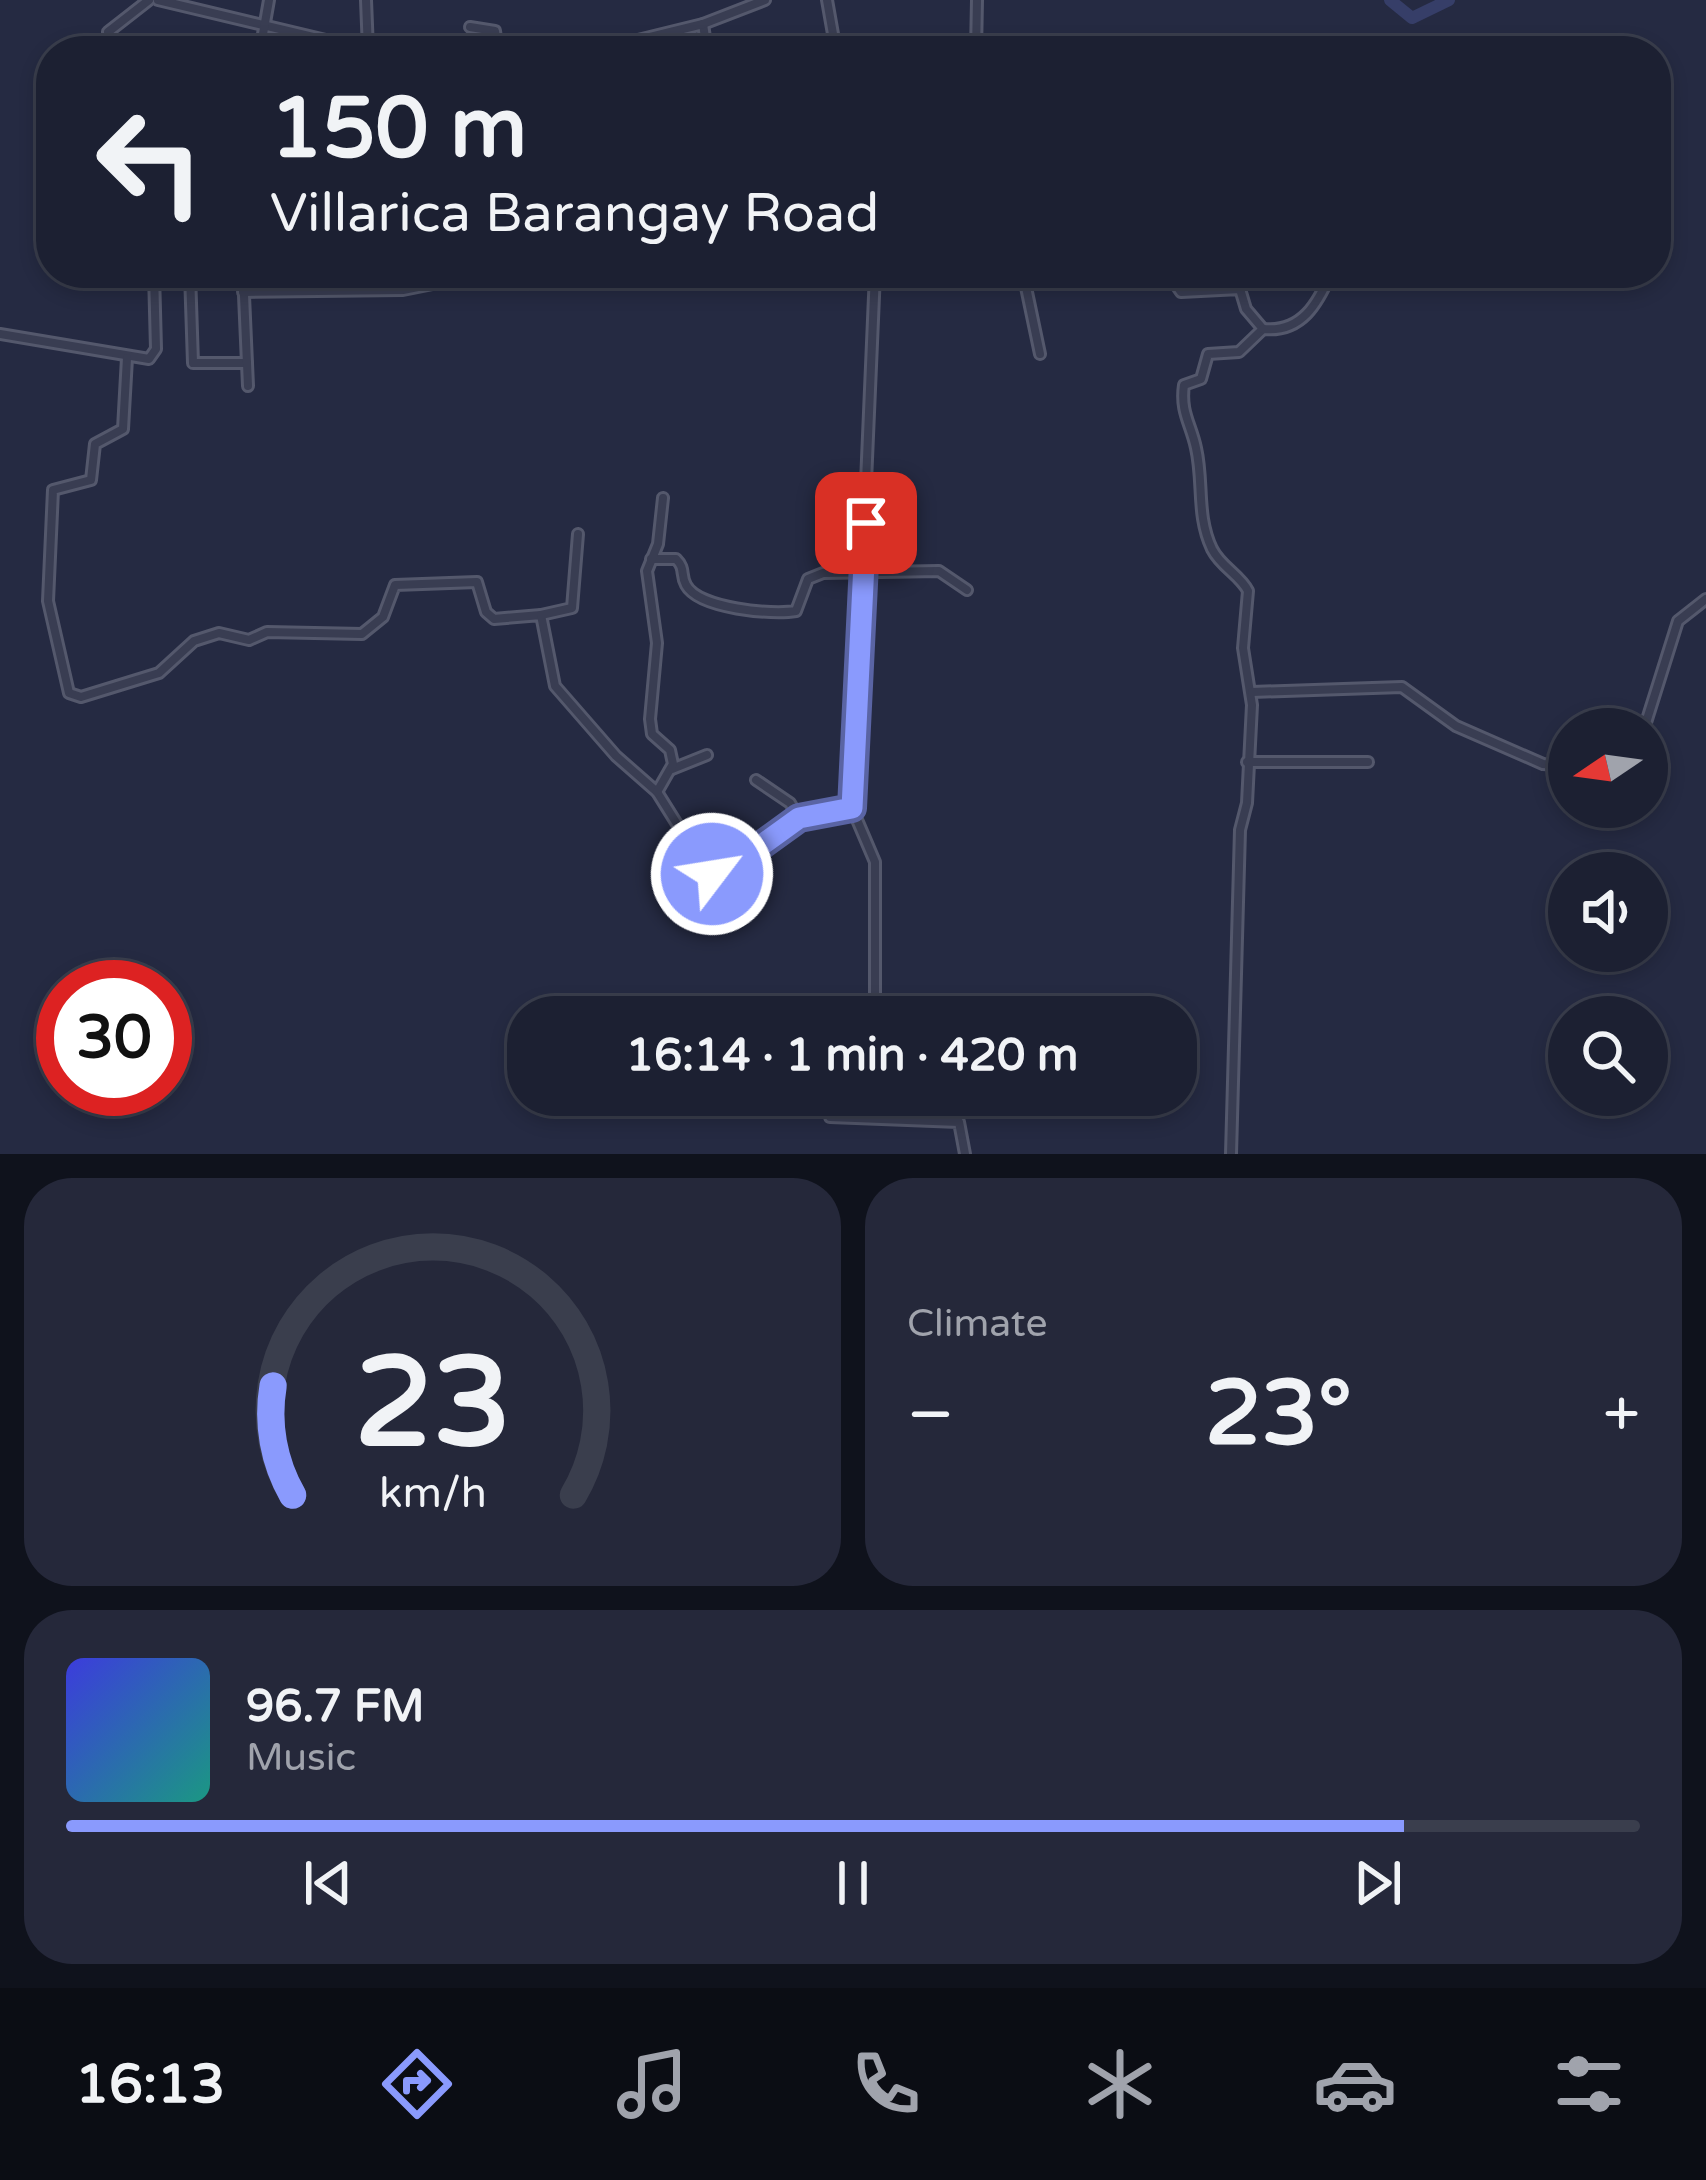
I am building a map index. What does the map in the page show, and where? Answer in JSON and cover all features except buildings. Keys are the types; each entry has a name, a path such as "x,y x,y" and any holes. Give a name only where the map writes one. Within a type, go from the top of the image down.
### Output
{"street":[{"path":"109,36 108,32 149,0"},
{"path":"158,0 305,36"},
{"path":"262,36 269,0"},
{"path":"366,0 369,36"},
{"path":"654,36 703,24 765,0"},
{"path":"827,0 833,36"},
{"path":"976,36 977,0"},
{"path":"703,24 705,36"},
{"path":"470,27 495,31 496,36"},
{"path":"0,334 144,361 156,353 154,288"},
{"path":"190,288 193,363 247,363"},
{"path":"244,288 248,386"},
{"path":"244,292 413,288"},
{"path":"875,288 852,808 875,862 875,996"},
{"path":"1026,288 1040,354"},
{"path":"1177,288 1180,292 1240,289 1246,309 1263,329"},
{"path":"1231,1154 1240,830 1247,803 1252,692 1243,648 1248,592 1218,560 1204,528 1196,446 1184,425 1182,400 1184,385 1201,379 1208,354 1244,350 1263,329 1285,327 1313,310 1324,288"},
{"path":"127,358 122,429 95,444 91,480 52,490 48,602 69,693 81,697 159,674 190,644 219,633 245,640 267,632 345,638 362,634 383,617 398,584 477,582 486,612 494,619 572,608 578,534"},
{"path":"663,498 647,592 657,643 650,719 654,737 670,750 672,769"},
{"path":"651,559 680,562 688,588 714,603 773,612 799,609 813,574 939,571 967,590"},
{"path":"1651,708 1678,621 1706,599"},
{"path":"541,615 555,686 616,756 657,792 699,864 712,874 723,873 799,818 852,808"},
{"path":"1252,692 1407,688 1456,727 1548,764"},
{"path":"657,792 672,769 706,755"},
{"path":"1247,762 1368,762"},
{"path":"756,779 790,803 799,818"},
{"path":"830,1116 958,1122 965,1154"}],"waterway":[{"path":"1390,0 1412,18 1449,0"}],"route":[{"path":"712,874 723,873 799,818 852,808 866,523"}]}
